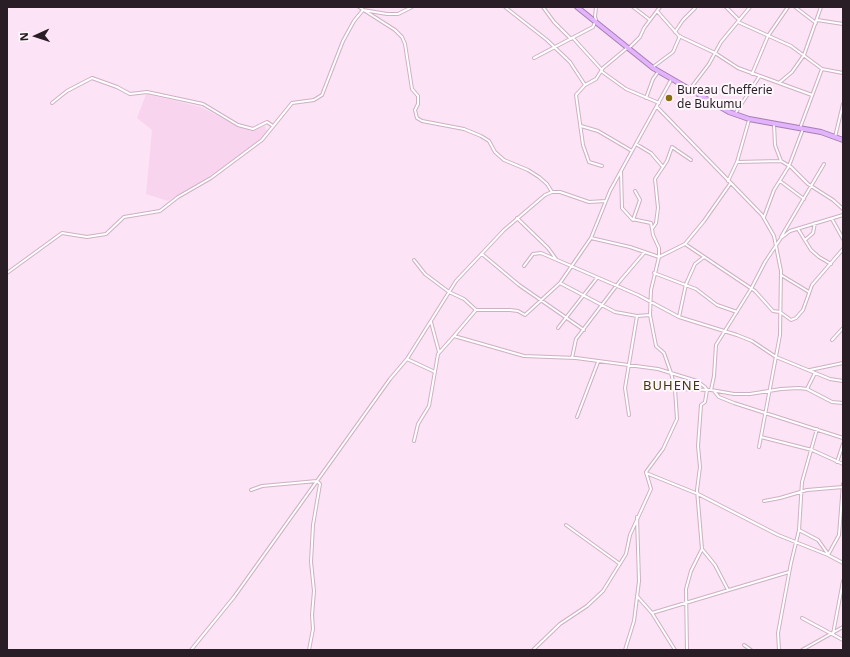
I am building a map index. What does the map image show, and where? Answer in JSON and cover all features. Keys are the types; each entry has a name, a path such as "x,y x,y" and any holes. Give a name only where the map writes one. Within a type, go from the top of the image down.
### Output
{"highway":[{"path":"576,7 658,72 670,80 735,114 749,119 801,128 843,140"}],"street":[{"path":"359,7 388,14 398,14 412,7"},
{"path":"505,7 529,24 570,62 585,85"},
{"path":"543,7 554,22 572,38 602,70 626,89 659,103"},
{"path":"534,58 593,27 596,23 596,7"},
{"path":"633,7 650,20"},
{"path":"655,7 680,36 715,53 738,68 759,77 812,95"},
{"path":"602,166 589,162 583,146 581,126 577,114 576,96 585,85 596,79 602,70 640,37 660,7"},
{"path":"675,32 683,20 696,7"},
{"path":"726,7 738,21 775,38 804,55 822,69 843,73"},
{"path":"689,90 738,21 750,7"},
{"path":"752,74 768,36 788,7"},
{"path":"795,7 816,22 843,24"},
{"path":"779,84 792,72 804,55 821,7"},
{"path":"7,273 62,234 87,237 106,234 124,217 160,211 178,197 211,178 262,140 292,103 314,100 322,95 343,41 354,21 364,8"},
{"path":"364,8 396,30 402,37 405,44 412,89 418,96 418,104 415,110 417,118 422,121 464,129 481,136 489,141 495,152 504,160 528,170 539,177 547,184 552,192"},
{"path":"653,68 655,64 664,61 673,52 680,36"},
{"path":"764,217 774,190 789,166 822,69"},
{"path":"646,98 653,79 658,72"},
{"path":"735,114 759,77"},
{"path":"52,103 67,92 92,78 118,87 130,94 147,92 203,104 238,125 253,128 268,122 274,127"},
{"path":"414,260 423,273 449,292 464,299 476,310 510,310 518,311 525,315 560,284 591,238 606,201 621,171 657,107 670,80"},
{"path":"836,137 843,104"},
{"path":"657,107 764,217 776,245 781,275 780,312 776,357 759,447"},
{"path":"728,181 737,162 749,119"},
{"path":"774,124 775,145 781,161"},
{"path":"581,126 598,131 632,151"},
{"path":"636,144 650,153 663,167"},
{"path":"652,229 656,223 658,208 655,179 674,146 691,160"},
{"path":"737,162 781,161 789,166 812,187 833,200 843,209"},
{"path":"712,390 716,347 751,289 765,262 812,187 824,164"},
{"path":"533,650 560,624 602,594 626,554 630,535 637,516 651,489 646,473 677,420 675,389 671,373 664,353 656,346 650,315 650,301 654,273 659,257 659,248 649,223 633,220 622,208 621,171"},
{"path":"780,181 804,199"},
{"path":"591,238 630,247 659,257 685,244 704,221 730,183"},
{"path":"633,220 640,200 635,191"},
{"path":"191,650 234,597 390,378 407,359 456,281 518,218 545,195 552,192 560,192 589,202 606,201"},
{"path":"781,238 790,231 798,228 843,215"},
{"path":"518,218 548,248 557,261"},
{"path":"832,219 843,239"},
{"path":"805,240 813,233 815,223"},
{"path":"798,228 805,240 819,257 831,264"},
{"path":"685,244 751,289 764,299 773,311 780,312 790,320 796,318 803,310 809,292 818,277 843,249"},
{"path":"524,266 530,256 536,252 650,301 679,317 752,342 776,357 830,379 843,381"},
{"path":"572,358 576,340 616,286 644,252"},
{"path":"482,254 519,285 584,330"},
{"path":"679,317 686,284 696,264 704,257"},
{"path":"654,273 686,284 696,289 717,305 737,312"},
{"path":"781,275 809,292"},
{"path":"558,328 597,278"},
{"path":"560,284 615,312 637,316 650,315"},
{"path":"439,352 476,310"},
{"path":"629,415 625,388 637,316"},
{"path":"414,441 418,424 429,406 439,352 431,322"},
{"path":"832,340 843,328"},
{"path":"454,336 524,356 572,358 658,369 697,381 707,390"},
{"path":"407,359 435,372"},
{"path":"577,417 598,362"},
{"path":"809,370 843,363"},
{"path":"807,389 815,373"},
{"path":"675,389 712,390 736,394 770,392 790,388 807,389 832,402 843,403"},
{"path":"687,650 685,603 686,589 691,570 702,549 698,494 700,467 698,433 701,405 705,402 707,390"},
{"path":"712,390 720,397 843,438"},
{"path":"779,650 778,633 789,572 799,530 801,491 816,429"},
{"path":"760,437 812,450 843,464"},
{"path":"837,462 843,444"},
{"path":"646,473 698,494 796,542 843,563"},
{"path":"251,490 262,486 317,481"},
{"path":"309,650 313,629 312,616 314,591 311,562 313,525 320,491 320,484 317,481"},
{"path":"764,501 780,498 801,491 843,486 842,514 839,535 828,555"},
{"path":"625,650 634,621 637,596 639,544 637,516"},
{"path":"566,525 620,564"},
{"path":"799,530 818,540 828,555"},
{"path":"702,549 715,565 728,590"},
{"path":"652,613 789,572"},
{"path":"833,634 843,581"},
{"path":"637,596 652,613 675,650"},
{"path":"802,618 843,640"},
{"path":"802,650 833,634 843,627"},
{"path":"744,645 751,650"}],"shaded area":[{"path":"146,94 201,107 237,126 251,131 265,126 267,131 260,140 212,175 168,201 146,194 152,130 137,118"}],"place":[{"name":"Bureau Chefferie de Bukumu","path":"669,98"}],"district":[{"name":"BUHENE","path":"672,386"}]}
